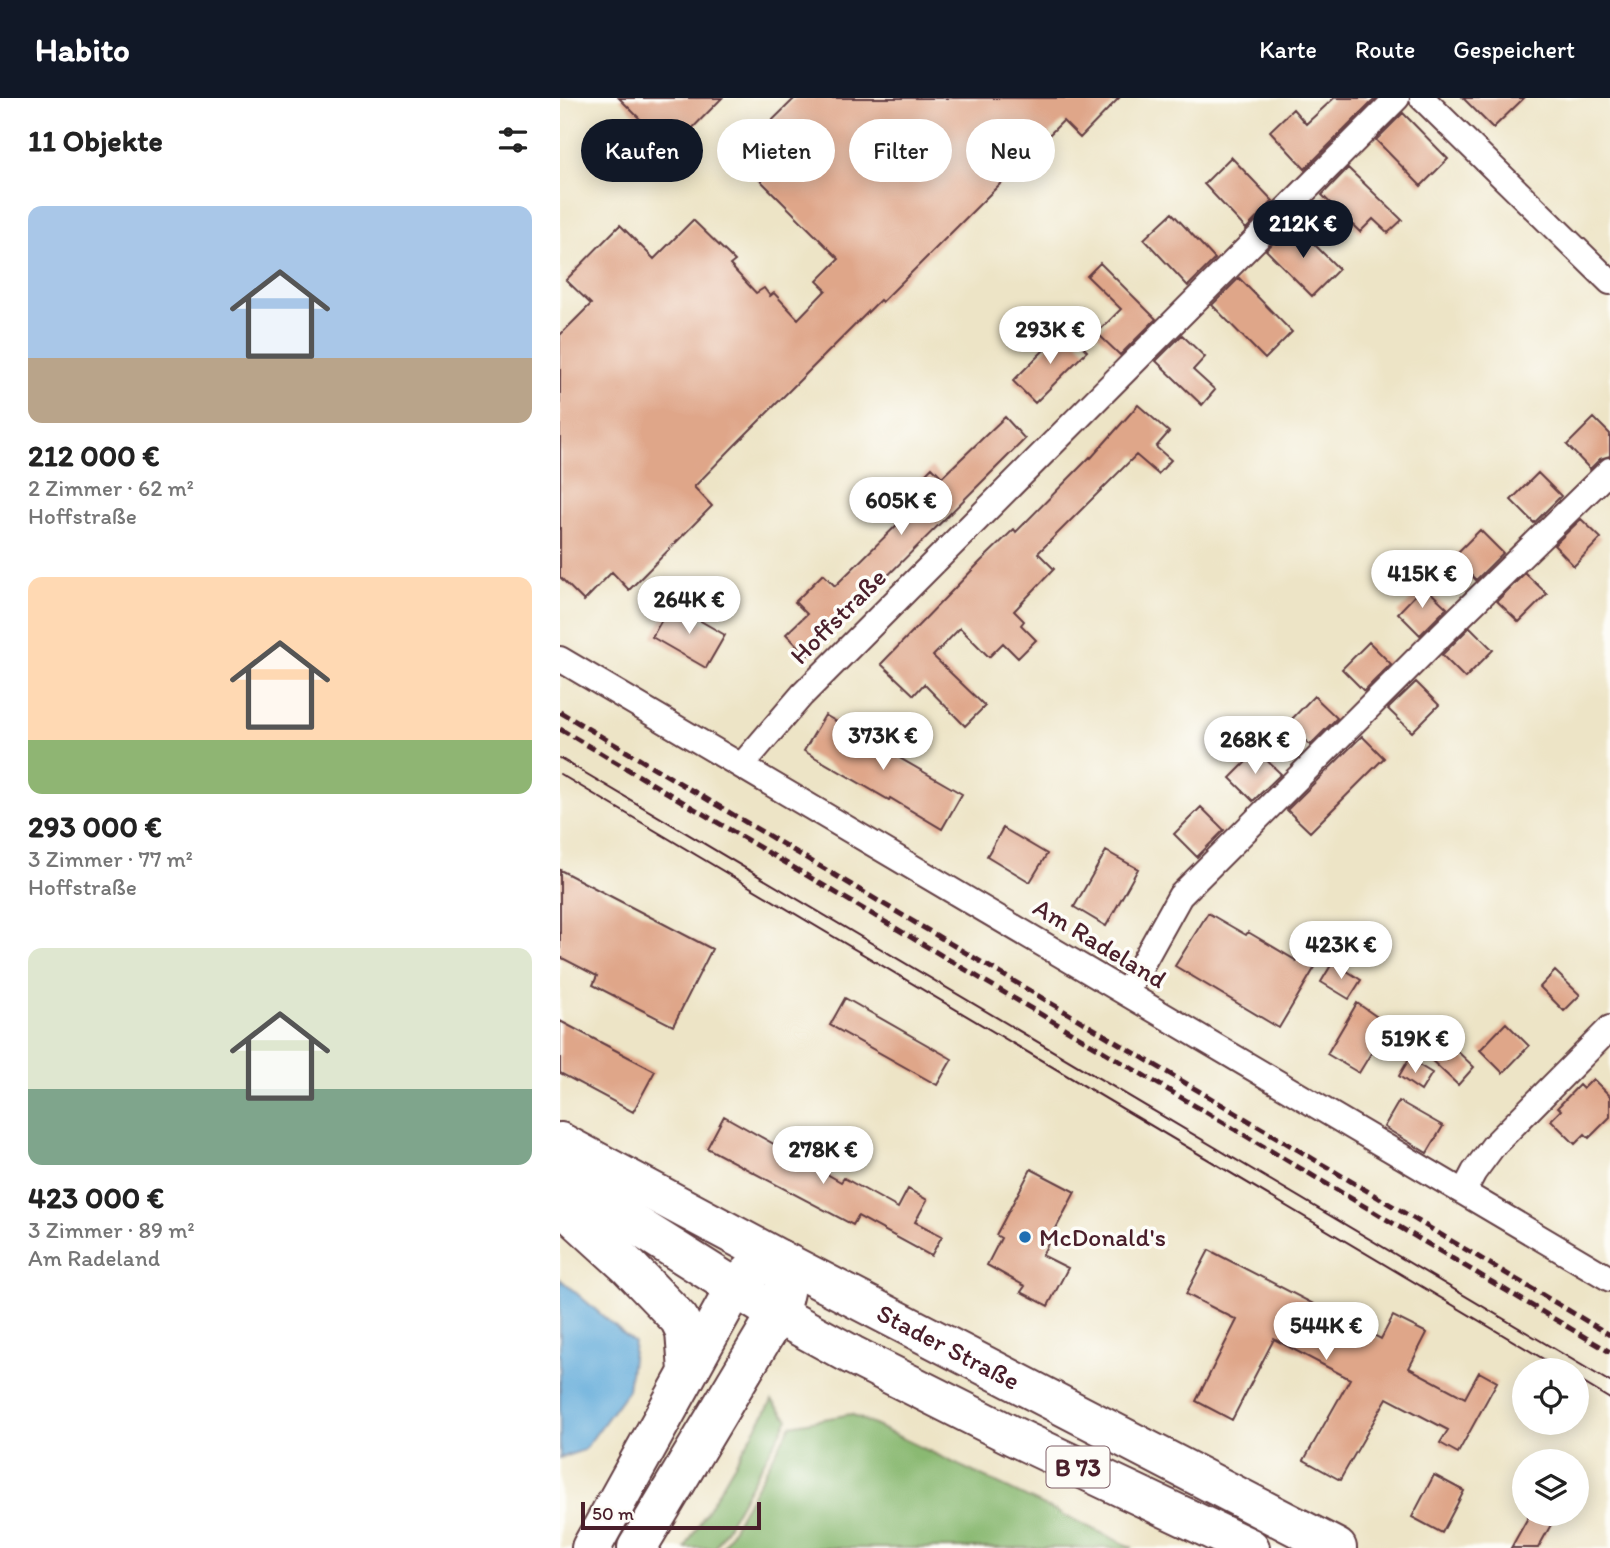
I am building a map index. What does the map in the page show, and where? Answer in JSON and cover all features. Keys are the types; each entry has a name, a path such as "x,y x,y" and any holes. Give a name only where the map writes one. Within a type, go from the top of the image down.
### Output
{"main road":[{"name":"Stader Straße","path":"560,1142 779,1259 1337,1548"},
{"name":"Stader Straße","path":"560,1177 777,1314 906,1384 1250,1548"},
{"path":"560,1204 628,1266 679,1319 685,1331 688,1371"},
{"path":"591,1548 735,1288 756,1267 779,1259 786,1282 777,1314 637,1548"}],"street":[{"name":"Hoffstraße","path":"742,765 802,695 1397,98"},
{"path":"1422,98 1610,282"},
{"path":"1126,993 1180,896 1433,642 1610,470"},
{"name":"Am Radeland","path":"560,659 1610,1279"},
{"path":"1464,1191 1494,1145 1610,1028"}],"green space":[{"path":"772,1401 788,1419 715,1548 685,1548"},
{"path":"851,1414 1133,1548 722,1548 791,1425"}],"water":[{"path":"560,1279 634,1343 628,1390 584,1450 560,1458"}],"building":[{"path":"619,98 722,98 701,119 640,119"},
{"path":"795,98 1119,98 1080,138 1063,121 1055,129 1055,119 966,119 966,182 1002,182 694,487 712,506 629,590 612,572 584,601 560,577 560,335 591,304 566,280 620,225 654,259 693,220 735,261 730,265 756,293 764,288 770,296 774,293 798,319 826,290 817,281 839,259 762,182 835,182 835,119 774,119"},
{"path":"1334,98 1376,98 1305,169 1270,131 1293,109 1306,124"},
{"path":"1463,98 1524,98 1493,128"},
{"path":"1403,113 1448,159 1421,186 1376,140"},
{"path":"1231,157 1273,201 1246,229 1204,184"},
{"path":"1348,168 1402,220 1388,233 1373,219 1360,232 1322,195"},
{"path":"1172,213 1215,259 1188,286 1144,239"},
{"path":"1293,223 1339,269 1312,296 1266,250"},
{"path":"1100,263 1156,319 1120,355 1097,333 1121,309 1087,276"},
{"path":"1239,278 1292,332 1265,359 1212,305"},
{"path":"1065,329 1087,351 1035,403 1013,381"},
{"path":"1182,335 1205,357 1193,370 1215,390 1202,405 1156,361"},
{"path":"1138,405 1169,432 1156,447 1171,460 1158,474 1136,455 1038,553 1054,569 1014,611 1024,621 1021,625 1036,640 1018,658 1003,643 989,657 960,628 933,656 985,706 965,726 924,684 914,695 881,664 981,561 1014,529 1016,532 1091,458"},
{"path":"1005,417 1025,439 807,656 786,634 807,614 795,602 823,574 835,586 922,500 911,488 932,467 942,477"},
{"path":"1594,418 1610,434 1610,456 1600,459 1590,469 1567,445"},
{"path":"1538,473 1561,496 1534,523 1511,500"},
{"path":"1581,519 1601,538 1574,566 1554,545"},
{"path":"1480,530 1503,553 1476,580 1453,557"},
{"path":"1525,573 1547,594 1519,622 1497,601"},
{"path":"1424,586 1447,608 1420,635 1398,613"},
{"path":"671,604 725,635 706,668 652,637"},
{"path":"1470,627 1493,650 1465,678 1442,655"},
{"path":"1369,642 1391,664 1364,691 1342,669"},
{"path":"1416,682 1439,705 1412,732 1388,709"},
{"path":"1314,696 1337,718 1310,745 1288,723"},
{"path":"825,715 962,794 942,829 804,751"},
{"path":"1362,736 1384,758 1310,832 1287,810"},
{"path":"1257,751 1281,774 1253,801 1230,778"},
{"path":"1201,807 1224,830 1197,857 1174,834"},
{"path":"1003,828 1047,854 1030,882 987,856"},
{"path":"1106,851 1138,869 1106,926 1074,907"},
{"path":"560,870 712,949 673,1026 593,985 597,976 560,957"},
{"path":"1208,913 1246,935 1248,932 1297,961 1302,952 1318,962 1279,1028 1175,966"},
{"path":"1333,962 1361,980 1349,999 1321,982"},
{"path":"1555,971 1580,995 1564,1011 1540,987"},
{"path":"845,998 952,1059 937,1085 830,1025"},
{"path":"1357,1003 1383,1021 1378,1028 1384,1032 1359,1073 1327,1054"},
{"path":"560,1021 655,1071 633,1112 560,1073"},
{"path":"1506,1023 1529,1046 1503,1073 1480,1050"},
{"path":"1439,1034 1474,1067 1458,1085 1426,1055"},
{"path":"1409,1059 1432,1073 1421,1091 1399,1076"},
{"path":"1593,1079 1610,1096 1610,1117 1589,1138 1585,1134 1575,1144 1551,1120 1561,1110 1558,1107 1579,1085 1583,1089"},
{"path":"1399,1101 1443,1126 1427,1153 1384,1127"},
{"path":"724,1116 841,1182 844,1178 898,1208 908,1189 927,1200 915,1222 942,1236 931,1256 858,1216 853,1225 707,1148"},
{"name":"McDonald's","path":"1031,1169 1075,1192 1042,1255 1068,1268 1048,1306 1021,1292 1025,1286 987,1265 1001,1238 996,1235"},
{"path":"1209,1250 1381,1339 1393,1316 1427,1333 1409,1368 1465,1398 1479,1372 1497,1382 1458,1453 1440,1443 1448,1430 1387,1398 1340,1480 1304,1460 1350,1379 1274,1339 1232,1420 1196,1401 1237,1320 1186,1294"},
{"path":"1434,1475 1464,1491 1442,1533 1412,1517"},
{"path":"1523,1526 1550,1526 1538,1548 1511,1548"}],"tram line":[{"path":"560,758 1610,1382"},
{"path":"560,774 1542,1358"},
{"path":"1589,1386 1610,1399"}],"railway":[{"path":"560,712 1610,1335"},
{"path":"560,729 1610,1352"}],"place":[{"name":"McDonald's","path":"1025,1237"}]}
